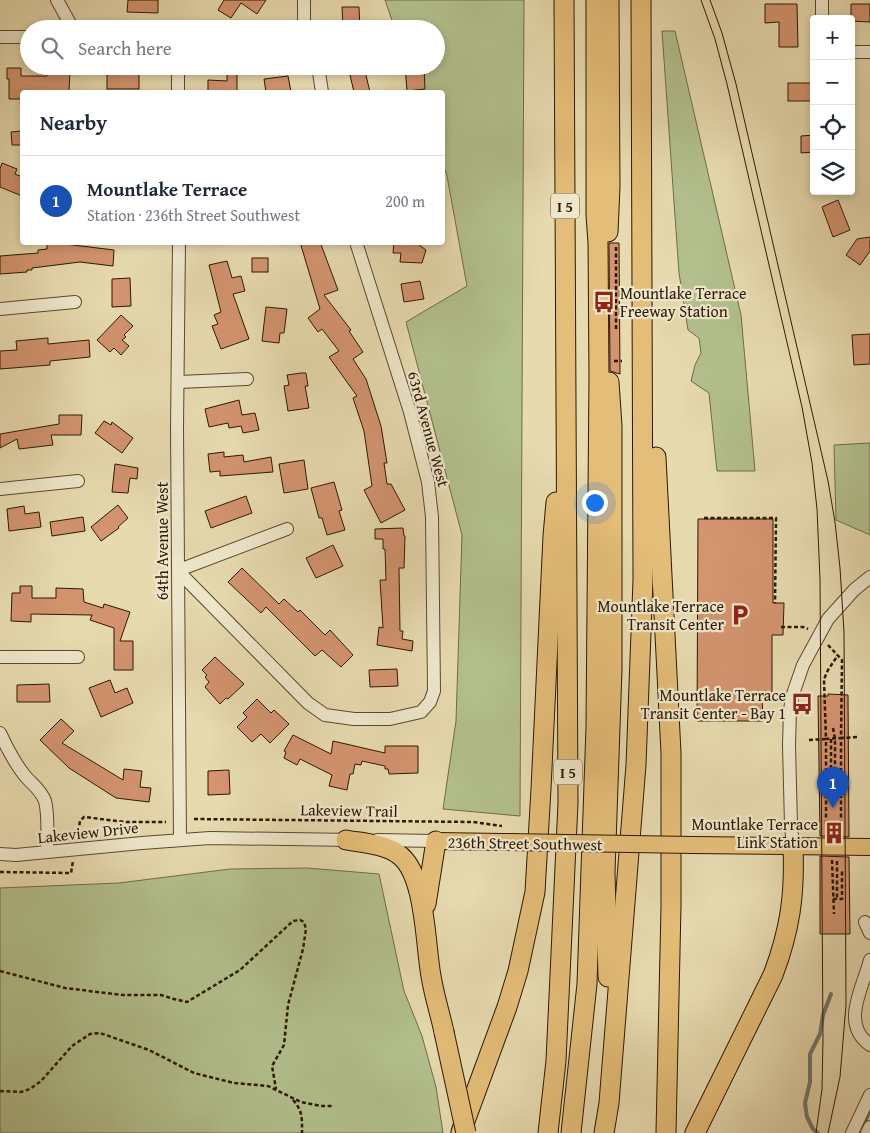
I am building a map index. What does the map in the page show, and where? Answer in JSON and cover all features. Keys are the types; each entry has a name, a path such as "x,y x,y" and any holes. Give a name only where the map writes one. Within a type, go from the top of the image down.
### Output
{"highway":[{"name":"I 5","path":"548,1133 556,1061 568,803 564,0"},
{"path":"571,1133 587,984 596,727 599,375 596,215 596,0"},
{"path":"609,0 610,187 607,252 608,375 612,426 612,669 605,873 611,1071"},
{"path":"604,1133 611,1071 634,784 639,696 644,482 641,0"},
{"path":"642,183 671,753 671,906 666,1133"},
{"path":"461,1133 507,1007 526,940 535,892 542,779 552,536 566,411"},
{"path":"346,840 386,848 397,853 411,867 416,880 424,920 431,976 466,1133"},
{"path":"424,920 428,882 436,841"},
{"path":"695,1133 773,975 782,952 792,908 793,847"}],"main road":[{"name":"236th Street Southwest","path":"436,841 504,834 693,845 870,847"}],"street":[{"path":"57,0 68,20"},
{"path":"304,0 305,20"},
{"path":"822,0 822,15"},
{"path":"0,37 20,37"},
{"path":"855,52 870,52"},
{"path":"178,75 178,90"},
{"path":"319,75 322,90"},
{"name":"64th Avenue West","path":"179,245 177,428 180,840"},
{"name":"63rd Avenue West","path":"179,571 308,703 325,715 354,719 390,720 421,712 430,702 434,692 434,659 432,517 428,482 407,403 357,245"},
{"path":"0,309 75,302"},
{"path":"179,382 247,379"},
{"path":"0,489 78,481"},
{"path":"179,571 287,529"},
{"path":"793,847 789,745 790,709 793,694 803,665 828,619 870,577"},
{"path":"0,657 78,657"},
{"path":"0,733 8,750 26,776 36,786 44,801 47,814 47,852"},
{"name":"236th Street Southwest","path":"180,840 210,838 436,841"},
{"name":"Lakeview Drive","path":"0,854 47,852 180,840"},
{"path":"870,960 854,1013 855,1025 859,1036 870,1045"},
{"path":"852,1133 870,1095"},
{"path":"867,1133 870,1127"}],"path":[{"path":"616,247 616,333"},
{"path":"612,362 622,362"},
{"path":"704,518 776,518 775,603"},
{"path":"780,626 808,629"},
{"path":"827,644 842,660 841,831"},
{"path":"826,824 824,679 838,654"},
{"path":"833,728 833,777"},
{"path":"809,740 859,737"},
{"path":"78,831 80,821 84,817 126,822 166,822"},
{"name":"Lakeview Trail","path":"194,819 473,822 504,834"},
{"path":"695,828 704,829"},
{"path":"832,860 835,899"},
{"path":"834,914 836,860"},
{"path":"0,872 72,872 72,864"},
{"path":"835,899 842,899 842,871"},
{"path":"0,971 73,989 122,995 161,995 187,1002 240,970 293,921 300,920 304,922 306,929 288,1005 284,1045 272,1066 276,1089"},
{"path":"0,1091 21,1092 30,1089 41,1081 72,1046 90,1034 100,1033 149,1050 194,1073 234,1083 268,1086 292,1099 309,1104 334,1106"},
{"path":"292,1099 300,1108 302,1133"}],"green space":[{"path":"385,0 524,0 520,816 443,809 456,721 462,535 406,322 467,286 445,170 445,90 416,90 411,75 445,75 445,20 392,20"},
{"path":"662,31 675,31 741,315 755,471 717,471 709,393 691,381 695,365 701,353 699,338 688,330 679,273"},
{"path":"870,443 870,535 836,520 834,445"},
{"path":"307,868 379,874 404,991 422,1036 436,1087 443,1133 0,1133 0,888 119,883 230,869"}],"building":[{"path":"128,0 158,0 158,13 127,12"},
{"path":"224,0 266,0 257,14 241,3 231,18 218,10"},
{"path":"765,4 797,4 798,47 779,47 779,22 765,23"},
{"path":"851,4 870,4 870,22 855,21 855,15 851,15"},
{"path":"342,7 359,7 360,20 343,20"},
{"path":"7,68 20,68 21,76 70,75 69,90 20,90 20,99 9,99 9,79 7,79"},
{"path":"107,75 139,75 139,89 107,89"},
{"path":"227,75 237,75 237,90 208,90 208,80 227,81"},
{"path":"350,75 366,75 370,90 354,90"},
{"path":"406,75 424,75 425,89 407,90"},
{"path":"288,76 291,90 266,90 264,79"},
{"path":"788,83 810,83 810,101 788,101"},
{"path":"20,131 20,145 12,145 11,132"},
{"path":"810,135 810,152 801,153 801,136"},
{"path":"2,163 17,169 15,174 20,176 20,195 0,187"},
{"path":"838,200 850,230 833,237 822,207"},
{"path":"870,237 870,251 860,265 846,255 857,239"},
{"path":"609,243 619,243 620,374 610,371"},
{"path":"47,245 73,245 114,250 113,266 80,262 32,268 32,270 27,270 27,272 0,274 0,256 38,253 38,250 47,249"},
{"path":"301,245 321,245 338,290 324,295 351,330 349,331 363,352 353,359 366,379 381,426 387,463 384,463 387,484 391,484 405,510 381,523 364,490 372,486 364,431 353,398 357,396 329,357 339,351 322,329 318,332 308,318 320,309"},
{"path":"394,245 419,245 426,250 422,263 400,262 401,253 393,253"},
{"path":"252,258 268,258 268,272 252,272"},
{"path":"227,261 232,278 241,276 245,291 233,294 249,339 221,349 212,326 218,324 214,315 221,312 209,265"},
{"path":"130,278 131,306 112,307 112,279"},
{"path":"420,281 424,299 404,302 401,284"},
{"path":"266,307 287,309 284,333 280,333 279,343 262,341"},
{"path":"121,315 133,326 124,335 126,337 122,340 129,346 121,355 114,348 110,352 97,340"},
{"path":"870,334 870,364 854,365 852,335"},
{"path":"48,338 48,344 89,340 90,357 50,361 50,365 0,369 0,351 17,350 16,341"},
{"path":"306,373 308,386 305,386 309,408 288,411 284,386 289,385 287,375"},
{"path":"239,400 242,415 255,413 259,430 243,433 241,426 229,428 228,423 209,427 205,409"},
{"path":"59,415 82,415 81,435 51,435 53,445 19,449 17,439 0,448 0,434 59,424"},
{"path":"104,421 111,425 112,422 133,438 122,453 95,433"},
{"path":"224,452 224,457 243,455 244,462 271,457 273,472 220,476 220,471 210,472 208,454"},
{"path":"304,460 308,489 284,493 279,464"},
{"path":"115,464 138,468 137,479 130,478 128,493 112,492"},
{"path":"334,482 342,510 339,511 345,530 327,535 322,518 319,518 311,488"},
{"path":"246,496 252,513 211,528 205,511"},
{"path":"118,505 128,518 119,528 101,541 91,527"},
{"path":"24,506 25,514 39,512 41,527 9,531 7,509"},
{"path":"83,517 85,531 52,536 50,522"},
{"name":"Mountlake Terrace Transit Center","path":"698,519 773,519 773,603 784,603 783,635 772,635 772,695 762,695 763,721 697,721"},
{"path":"403,528 405,536 404,568 399,568 400,631 403,631 402,639 413,641 412,651 377,645 379,627 383,628 380,580 386,580 383,539 375,539 375,529"},
{"path":"333,545 343,566 316,578 306,558"},
{"path":"242,568 279,604 284,599 298,612 300,610 325,635 330,630 353,655 341,667 322,650 315,656 266,607 261,613 228,582"},
{"path":"20,586 32,586 32,598 56,598 56,588 83,589 84,602 103,608 104,604 130,612 120,641 133,641 133,670 114,670 114,628 90,620 92,615 31,614 31,622 11,621 12,593 20,593"},
{"path":"215,657 244,684 220,704 205,687 209,682 205,677 207,675 202,670"},
{"path":"397,669 398,686 370,687 369,670"},
{"path":"110,680 115,693 127,688 133,703 101,717 89,688"},
{"path":"49,684 50,702 17,702 17,685"},
{"path":"828,694 848,695 849,837 820,836 818,696 828,696"},
{"path":"257,699 271,713 274,710 289,724 270,743 261,734 252,742 237,727 247,717 243,713"},
{"path":"61,719 74,731 62,743 123,780 124,769 142,771 140,787 151,788 149,802 116,798 69,768 40,740"},
{"path":"293,735 331,754 333,741 385,753 385,746 418,746 418,773 389,774 385,766 362,761 361,765 355,764 353,774 350,774 347,790 329,786 332,775 300,759 297,765 284,758 286,752 284,751"},
{"path":"229,770 230,794 208,795 208,771"},
{"path":"820,856 849,857 850,934 820,934"}],"waterway":[{"path":"818,1133 813,1129 807,1117 805,1103 810,1082 810,1054 820,1034 823,1015 831,994"},
{"path":"860,1133 870,1110"}],"tram line":[{"path":"701,0 715,39 727,84 802,407 812,463 817,509 820,579 823,1039 822,1089 816,1133"},
{"path":"710,0 722,33 736,84 828,481 840,568 844,632 846,1005 840,1077 828,1133"}],"place":[{"name":"Mountlake Terrace Freeway Station","path":"604,302"},
{"name":"Mountlake Terrace Transit Center","path":"740,615"},
{"name":"Mountlake Terrace Transit Center - Bay 1","path":"802,704"},
{"name":"Mountlake Terrace","path":"833,808"},
{"name":"Mountlake Terrace Link Station","path":"834,833"}]}
